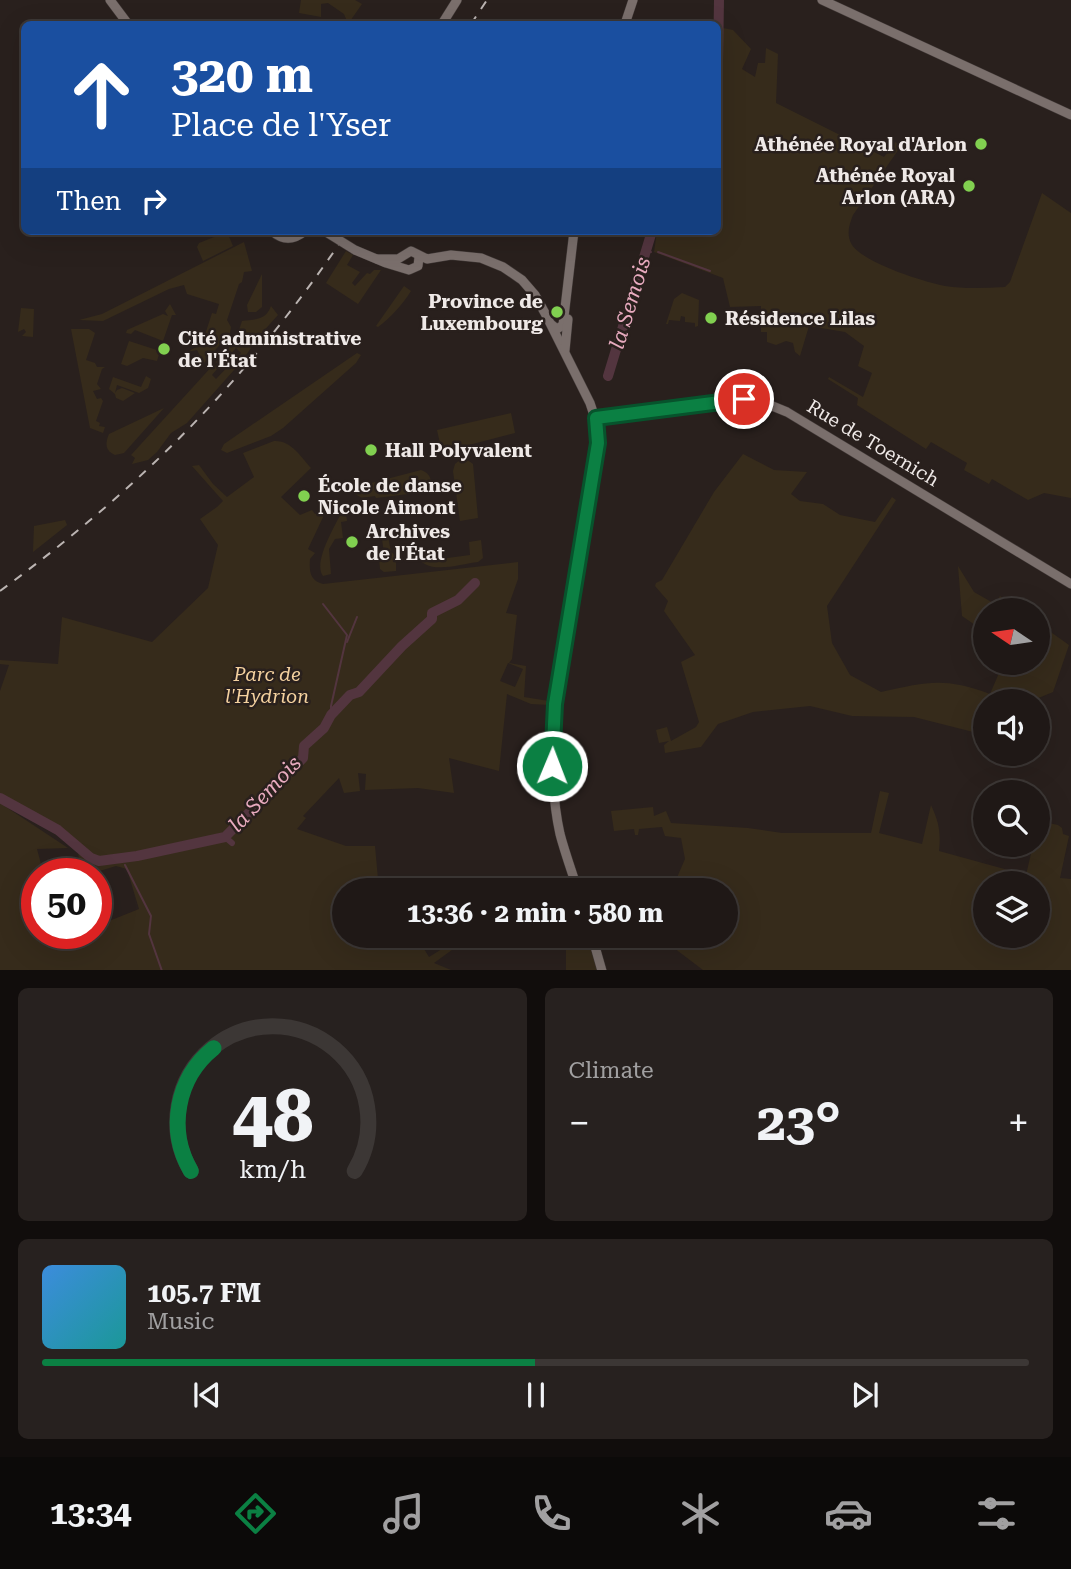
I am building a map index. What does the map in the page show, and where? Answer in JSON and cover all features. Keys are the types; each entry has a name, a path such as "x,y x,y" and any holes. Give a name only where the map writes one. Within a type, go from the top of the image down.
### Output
{"main road":[{"path":"110,0 126,21"},
{"path":"444,21 457,0"},
{"path":"626,21 633,0"},
{"path":"822,0 1071,115"},
{"path":"277,235 288,239 297,235"},
{"path":"330,235 355,250 404,268 413,270 419,261"},
{"path":"551,324 557,329 562,325 573,235"},
{"path":"377,259 395,260 411,251 419,261"},
{"path":"401,257 404,268"},
{"path":"419,261 481,258 514,274 535,295 561,339 566,356 596,418 598,443 555,704 552,766 560,832 574,878"},
{"path":"561,339 568,326 569,265"},
{"path":"561,339 566,325 567,280"},
{"name":"Rue de Toernich","path":"596,418 744,399 765,403 787,412 1071,584"},
{"path":"595,948 602,970"}],"green space":[{"path":"301,0 355,0 362,4 350,21 328,3 321,4 321,17 299,13"},
{"path":"723,28 733,30 751,49 742,69 755,77 758,63 765,63 766,48 778,54 776,103 884,157 895,142 901,146 850,223 852,245 881,265 945,286 1005,287 1010,282 1042,193 1071,213 1071,498 1044,493 1028,500 992,479 989,484 964,470 967,463 931,442 926,449 857,405 858,398 828,379 829,377 863,397 872,373 858,366 864,346 845,332 809,326 800,356 795,352 793,343 786,341 776,345 767,342 767,332 761,332 761,306 730,307 723,278 654,252 656,235 721,235"},
{"path":"219,235 228,235 233,246 203,261 197,247 199,243"},
{"path":"244,242 252,271 244,272 239,284 227,320 231,327 230,333 204,363 197,350 187,352 202,344 212,313 216,314 219,304 187,294 184,285 169,289 103,321 79,320 102,314"},
{"path":"346,251 353,255 347,265 360,272 352,283 355,286 367,273 381,270 358,304 326,283"},
{"path":"262,274 262,307 256,312 248,312 247,305"},
{"path":"404,286 411,291 408,296 387,319 376,326"},
{"path":"682,293 699,300 698,326 685,322 685,317 681,316 680,321 669,320 666,324 674,299"},
{"path":"170,304 176,315 172,315 163,341 135,330 131,334 126,333 127,330 163,314 168,316 165,311"},
{"path":"271,306 278,315 242,361 187,423 171,433 157,452 148,460 132,464 135,458 131,455 214,364 218,368 212,375 216,379 241,353 236,348 220,366 216,362 236,339 242,321 263,317"},
{"path":"21,308 34,309 33,337 22,336 26,332 24,329 18,332"},
{"path":"71,329 89,329 95,333 86,360 95,363 97,367 105,367 97,384 101,389 93,391 97,399 101,398 103,401 96,421 100,423 99,426 105,427 103,433 90,428"},
{"path":"129,341 160,351 157,361 143,358 127,366 121,364"},
{"path":"357,353 361,355 356,363 283,428 271,436 227,453 221,450 224,444"},
{"path":"146,376 151,379 148,388 139,393 117,385 115,393 122,388 135,393 123,401 116,398 109,389 113,377 141,387"},
{"path":"164,408 124,453 115,455 109,451 109,434"},
{"path":"511,413 515,433 442,452 437,430"},
{"name":"Parc de l'Hydrion","path":"274,441 286,443 311,468 281,497 300,515 312,510 315,514 325,513 308,549 315,553 310,559 310,571 319,583 518,562 518,579 506,613 517,615 512,659 509,663 526,666 524,697 549,701 549,705 531,704 507,694 499,771 449,758 454,793 418,788 365,790 366,774 358,773 360,791 344,793 339,778 303,816 306,818 297,829 346,846 375,846 378,878 332,878 332,948 423,948 429,957 444,948 455,948 434,963 451,970 0,970 0,803 68,848 37,849 39,858 21,858 21,949 112,949 112,920 139,909 127,869 112,867 112,858 79,858 78,851 64,837 0,800 0,691 9,665 0,664 0,660 58,664 62,617 152,642 208,588 218,545 200,519 223,501 192,466 199,465 227,497 254,477 243,453","holes":["508,663 523,669 515,687 500,681"]},
{"path":"743,454 774,470 807,472 791,494 800,501 823,504 840,515 875,522 892,497 896,500 827,606 832,643 850,675 881,692 936,683 974,689 973,732 914,717 852,716 810,706 753,712 718,724 701,747 665,753 664,745 669,741 659,743 656,730 667,727 671,741 696,727 699,722 681,662 695,655 664,611 668,601 655,586 662,580 714,492"},
{"path":"461,459 473,464 478,518 460,521 453,471 455,464"},
{"path":"421,470 429,476 432,491 376,498 362,498 355,494 360,486"},
{"path":"348,504 347,521 341,522 343,538 335,539 329,549 331,574 323,576 320,570 323,552 344,507"},
{"path":"65,520 67,525 33,552 34,526"},
{"path":"392,527 393,532 389,529 387,531 391,552 396,556 396,571 384,572 380,569 379,559 384,553 381,532 378,531 376,535 375,530"},
{"path":"481,540 483,558 478,562 434,567 426,565 416,553 438,550 440,559 470,555 469,542"},
{"path":"958,566 974,592 984,598 973,598 973,624 962,616"},
{"path":"1050,632 1069,645 1053,692 1050,693 1050,689 992,689 998,676 1050,676"},
{"path":"880,791 889,793 879,833 922,844 931,805 939,828 939,851 1012,871 973,871 973,948 1050,948 1050,871 1027,871 1030,857 1050,857 1050,823 1058,825 1063,834 1069,836 1060,878 1071,879 1071,970 703,970 674,948 738,948 738,878 677,878 685,859 681,838 665,836 662,827 639,829 638,835 635,835 634,829 614,831 611,811 653,807 654,816 666,811 671,823 782,833 871,833"},
{"path":"566,948 591,948 597,970 566,970"}],"waterway":[{"name":"la Semois","path":"719,0 719,21"},
{"name":"la Semois","path":"608,376 651,235"},
{"name":"la Semois","path":"646,252 651,252"},
{"path":"658,252 710,271"},
{"name":"la Semois","path":"0,798 58,830 91,858 99,861 137,856 225,837 303,758 304,746 324,728 331,715 350,695 359,692 402,646 432,619 432,613 458,600 475,583"},
{"path":"323,604 347,635 331,715"},
{"path":"347,642 357,617"},
{"path":"225,837 232,843"},
{"name":"la Semois","path":"121,857 123,861"},
{"path":"125,865 151,916 149,934 162,970"}],"railway":[{"path":"473,21 487,0"},
{"path":"0,591 101,511 190,427 272,334 345,235"}],"place":[{"name":"Athénée Royal d'Arlon","path":"981,144"},
{"name":"Athénée Royal Arlon (ARA)","path":"969,186"},
{"name":"Province de Luxembourg","path":"557,312"},
{"name":"Résidence Lilas","path":"711,318"},
{"name":"Cité administrative de l'État","path":"164,349"},
{"name":"Hall Polyvalent","path":"371,450"},
{"name":"École de danse Nicole Aimont","path":"304,496"},
{"name":"Archives de l'État","path":"352,542"}],"route":[{"path":"552,766 555,704 598,443 596,418 744,399"}]}
